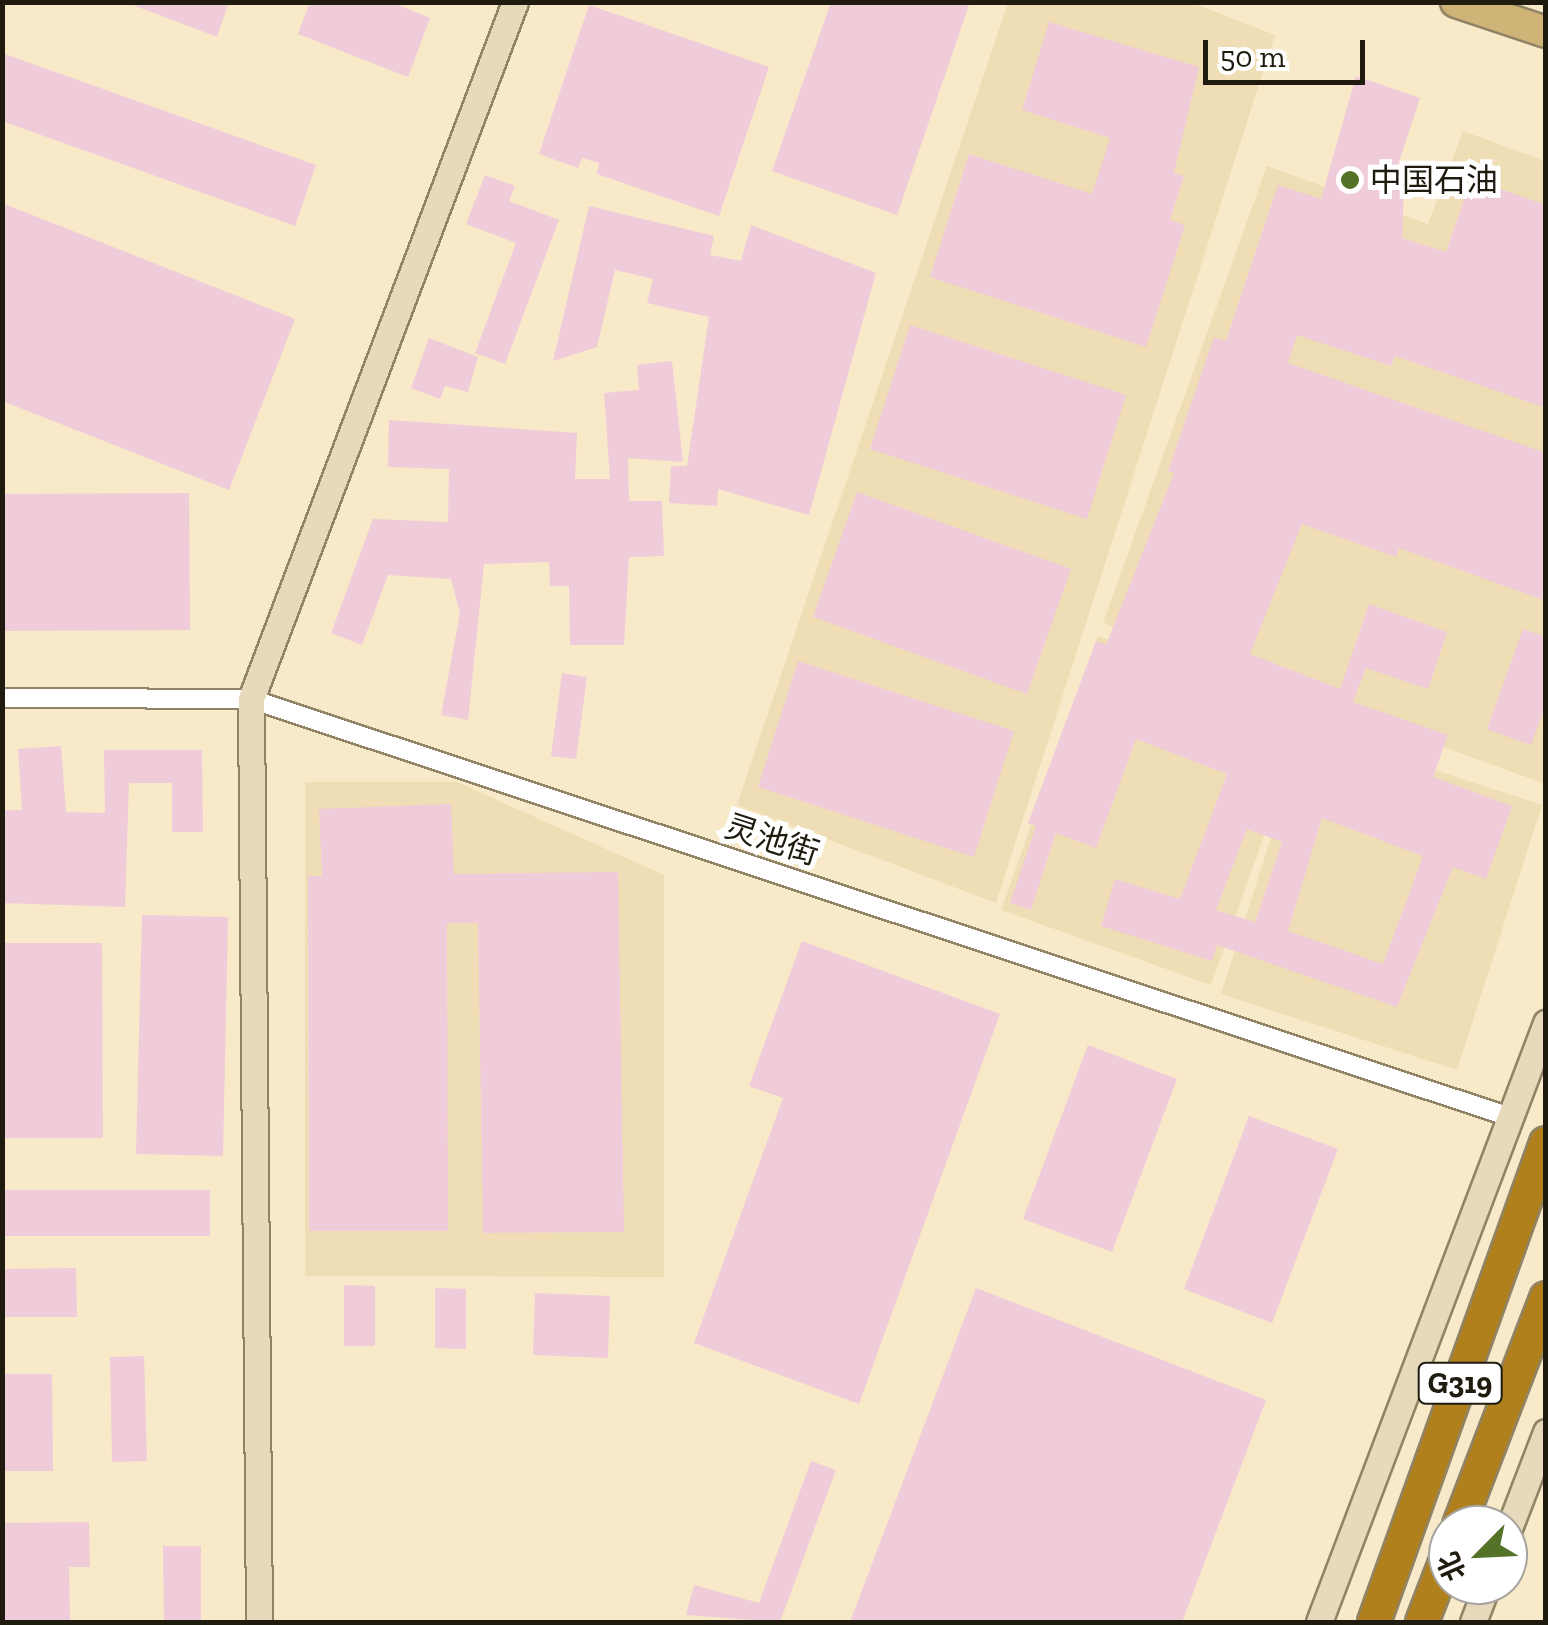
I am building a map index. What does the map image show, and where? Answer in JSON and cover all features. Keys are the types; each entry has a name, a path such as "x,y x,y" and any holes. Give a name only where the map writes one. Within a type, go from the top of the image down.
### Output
{"highway":[{"name":"G319","path":"1374,1622 1546,1142"},
{"name":"G319","path":"1467,1505 1546,1298"}],"main road":[{"path":"1456,2 1546,32"}],"street":[{"path":"259,1622 252,699 515,2"},
{"name":"灵池街","path":"2,698 252,699 1510,1117"},
{"path":"1320,1622 1546,1023"},
{"path":"1518,1505 1546,1432"}],"shaded area":[{"path":"1008,3 1192,3 1275,35 996,903 737,805"},
{"path":"1463,131 1545,161 1545,784 1103,623 1267,166 1428,224"},
{"path":"1098,636 1308,712 1211,985 1001,910"},
{"path":"1306,728 1542,805 1457,1070 1221,994"},
{"path":"305,782 457,782 664,875 664,1277 305,1276"}],"building":[{"path":"125,2 229,2 217,37"},
{"path":"310,2 391,2 430,18 408,77 298,34"},
{"path":"831,2 970,2 897,215 772,171"},
{"path":"589,5 769,67 719,216 597,174 599,163 582,158 578,168 539,154"},
{"path":"1049,22 1199,67 1174,173 1184,176 1170,220 1185,225 1146,347 930,277 969,154 1092,194 1110,138 1022,110"},
{"path":"2,53 316,165 295,226 2,121"},
{"path":"1356,76 1420,98 1392,183 1404,187 1402,238 1446,252 1471,179 1546,205 1546,408 1395,356 1391,366 1297,335 1288,363 1546,453 1546,601 1399,548 1396,557 1302,524 1250,654 1340,689 1369,604 1447,632 1428,689 1366,668 1353,702 1448,735 1433,777 1512,806 1486,879 1453,867 1397,1007 1217,945 1212,961 1101,926 1115,879 1180,899 1227,774 1136,739 1096,848 1056,833 1031,910 1010,903 1036,826 1028,823 1096,641 1106,645 1174,473 1168,471 1214,337 1226,341 1278,185 1321,199","holes":["1322,818 1423,856 1383,964 1288,931","1247,829 1282,842 1255,922 1216,910"]},
{"path":"485,175 515,186 509,201 559,220 505,364 475,353 516,243 466,224"},
{"path":"2,203 295,319 229,490 2,401"},
{"path":"589,206 714,236 710,255 741,261 751,225 876,273 809,515 718,489 717,506 669,503 671,466 687,466 709,317 647,303 653,279 615,270 597,347 553,361"},
{"path":"910,325 1126,395 1087,519 870,449"},
{"path":"429,338 478,357 468,392 445,386 440,399 411,388"},
{"path":"672,361 683,462 628,458 629,501 662,501 664,556 629,557 624,645 570,645 569,586 550,586 549,562 484,564 468,720 441,715 460,613 451,579 388,575 362,645 331,633 373,519 448,522 449,469 388,467 389,420 577,433 575,479 610,479 604,393 639,390 637,365"},
{"path":"857,492 1071,569 1027,694 813,617"},
{"path":"189,493 190,630 2,631 2,494"},
{"path":"1523,629 1546,637 1546,704 1531,745 1487,729"},
{"path":"798,661 1014,731 974,857 758,787"},
{"path":"562,673 587,677 576,759 551,756"},
{"path":"61,746 66,812 105,813 104,750 202,750 203,832 172,832 172,783 129,783 125,907 2,903 2,810 22,810 18,749"},
{"path":"451,804 454,874 618,872 624,1232 483,1233 478,923 447,923 448,1231 309,1231 308,876 322,876 319,809"},
{"path":"142,915 228,917 223,1156 136,1154"},
{"path":"802,941 1000,1014 859,1404 694,1343 783,1098 749,1086"},
{"path":"2,943 102,943 103,1138 2,1138"},
{"path":"1088,1045 1177,1079 1112,1252 1023,1219"},
{"path":"1249,1116 1338,1149 1272,1323 1184,1289"},
{"path":"2,1190 210,1190 210,1236 2,1236"},
{"path":"76,1268 77,1317 2,1317 2,1269"},
{"path":"344,1285 375,1286 375,1346 344,1346"},
{"path":"435,1288 466,1289 466,1349 435,1348"},
{"path":"976,1288 1266,1400 1182,1622 850,1622"},
{"path":"535,1293 610,1296 608,1358 533,1355"},
{"path":"144,1356 147,1461 112,1462 110,1357"},
{"path":"3,1374 52,1374 53,1471 4,1471"},
{"path":"811,1461 836,1470 780,1622 686,1615 694,1585 759,1603"},
{"path":"89,1522 90,1567 69,1567 70,1622 2,1622 2,1523"},
{"path":"163,1546 201,1546 201,1622 164,1622"}],"place":[{"name":"中国石油","path":"1350,180"}]}
